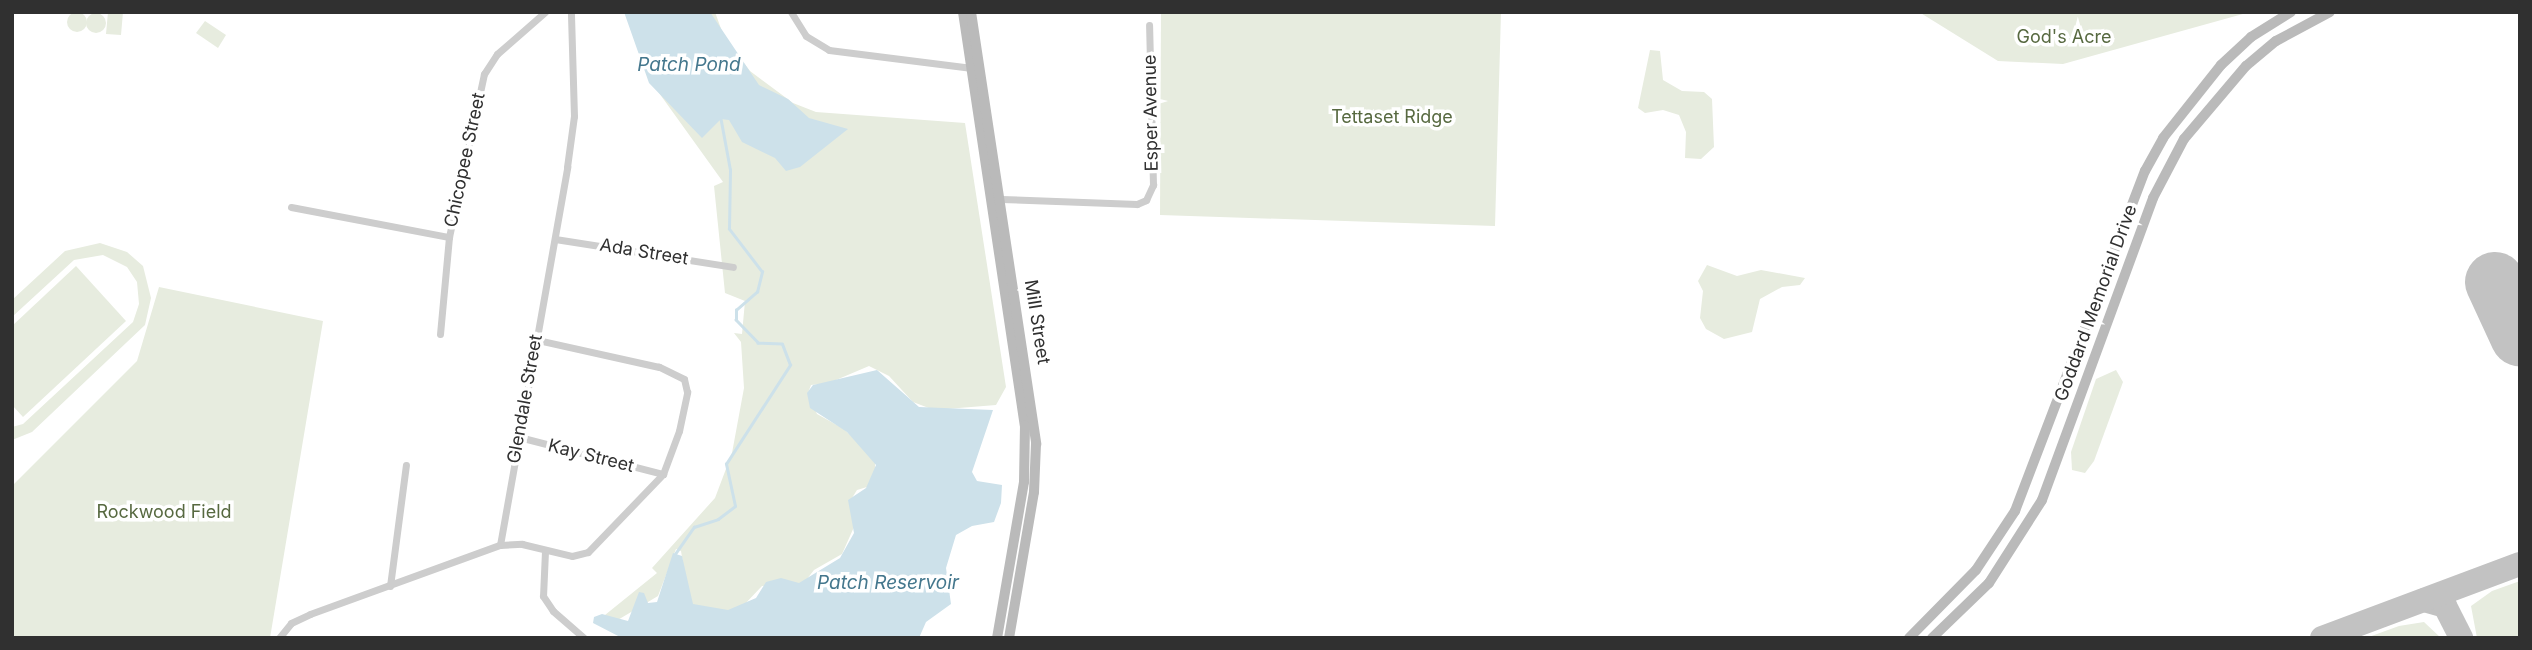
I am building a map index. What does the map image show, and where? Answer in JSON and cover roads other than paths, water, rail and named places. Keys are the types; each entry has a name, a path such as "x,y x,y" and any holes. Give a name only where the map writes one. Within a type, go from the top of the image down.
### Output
{"main road":[{"name":"Mill Street","path":"964,12 1026,425 1020,533 1009,638"},
{"name":"Mill Street","path":"971,12 1036,444 997,638"},
{"name":"Goddard Memorial Drive","path":"1909,638 1976,570 2015,511 2146,172 2173,122 2235,50 2291,12"},
{"name":"Goddard Memorial Drive","path":"1932,638 1989,583 2042,500 2153,198 2184,139 2246,66 2276,41 2330,12"},
{"path":"1941,638 1948,624"}],"street":[{"name":"Chicopee Street","path":"440,334 449,237 473,109 488,65 545,12"},
{"name":"Glendale Street","path":"500,545 555,239 574,116 571,12"},
{"path":"791,12 806,36 829,50 972,68"},
{"name":"Esper Avenue","path":"1001,200 1137,204 1146,200 1153,185 1149,25"},
{"path":"291,207 449,237"},
{"name":"Ada Street","path":"555,239 733,267"},
{"path":"279,638 291,623 310,614 500,545 522,544 572,556 589,552 663,474 670,465 685,405 684,379 659,367 537,340"},
{"name":"Kay Street","path":"519,437 663,474"},
{"path":"390,586 406,465"},
{"path":"545,551 543,596 552,611 584,638"}],"water":[{"name":"Patch Pond","path":"624,12 710,12 759,85 788,99 809,118 848,129 800,167 786,171 775,158 742,142 729,120 721,119 702,138 649,83"},
{"name":"Patch Reservoir","path":"877,370 919,407 993,410 972,472 977,481 1002,485 1001,503 994,522 972,526 956,535 946,568 951,604 926,622 919,638 622,638 593,623 594,617 602,614 628,621 639,592 644,593 648,603 657,602 673,553 682,556 693,604 728,610 756,598 766,582 781,578 799,583 840,558 854,533 848,500 866,488 876,465 847,432 810,408 807,393 813,385"}],"waterway":[{"path":"675,554 694,527 718,519 735,506 726,464 790,365 782,344 758,343 736,320 736,310 757,292 762,272 729,229 730,170 720,116"}],"park label":[{"name":"God's Acre","path":"2064,37"},
{"name":"Tettaset Ridge","path":"1392,117"},
{"name":"Rockwood Field","path":"164,512"}]}
